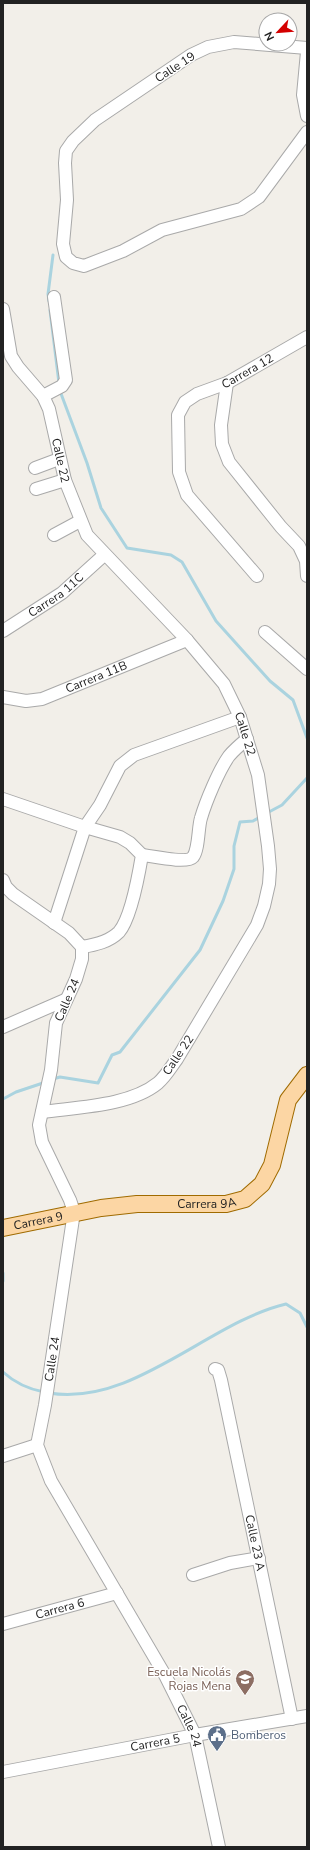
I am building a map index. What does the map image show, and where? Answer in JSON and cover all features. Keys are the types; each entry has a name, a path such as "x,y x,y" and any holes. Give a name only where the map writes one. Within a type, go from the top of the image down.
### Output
{"main road":[{"name":"Carrera 9A","path":"74,1212 137,1204 226,1204 245,1199 262,1184 272,1165 288,1100 307,1075"},
{"name":"Carrera 9","path":"3,1228 74,1212"}],"street":[{"name":"Calle 19","path":"307,48 234,42 208,47 191,55 95,120 73,141 66,151 65,163 67,200 63,244 66,256 73,263 84,266 123,250 162,230 241,209 259,197 307,132"},
{"path":"307,52 303,96 307,116"},
{"path":"43,396 62,386 66,380 66,371 54,297"},
{"name":"Calle 22","path":"3,309 11,356 18,367 43,396 49,409 64,480 87,535 104,555 187,640 224,684 240,717 258,775 270,869 264,906 257,925 178,1059 166,1075 157,1084 141,1093 117,1102 42,1112"},
{"name":"Carrera 12","path":"257,576 187,495 179,472 178,415 185,402 197,394 227,383 307,336"},
{"path":"227,383 221,425 222,444 229,462 281,527 299,546 306,561 307,576"},
{"path":"35,468 59,459"},
{"path":"36,489 64,480"},
{"path":"54,535 80,521"},
{"name":"Carrera 11C","path":"3,631 62,593 104,555"},
{"path":"265,632 307,669"},
{"name":"Carrera 11B","path":"3,697 26,701 42,699 187,640"},
{"path":"54,923 85,827 100,805 120,766 134,755 240,717"},
{"path":"3,799 85,827 120,837 130,843 142,855 187,860 193,857 196,850 201,816 222,767 230,755 247,739"},
{"path":"3,880 8,896 69,933 82,947 106,940 119,931 136,887 142,855"},
{"name":"Calle 24","path":"82,947 82,959 76,979 56,1022 51,1070 39,1125 42,1142 70,1200 74,1212 46,1405 37,1445 51,1482 166,1677 195,1735 219,1847"},
{"path":"3,1026 65,1000"},
{"name":"Calle 23 A","path":"215,1369 220,1374 222,1380 292,1719"},
{"path":"3,1456 37,1445"},
{"path":"193,1575 230,1563 258,1558"},
{"name":"Carrera 6","path":"3,1624 117,1593"},
{"name":"Carrera 5","path":"3,1772 195,1735 307,1716"}],"waterway":[{"path":"49,301 48,294 53,255"},
{"path":"50,310 59,383"},
{"path":"60,391 87,463 101,508 127,548 171,555 182,562 216,621 270,681 293,700 307,738"},
{"path":"267,813 282,805 307,778"},
{"path":"53,1079 60,1077 98,1083 112,1055 120,1052 200,950 223,901 234,869 234,846 240,822 253,821 260,817"},
{"path":"3,1099 16,1092 46,1082"},
{"path":"3,1273 3,1281"},
{"path":"49,1393 80,1394 111,1388 141,1376 228,1327 257,1314 286,1304 300,1313 307,1327"},
{"path":"3,1372 22,1385 44,1392"}],"place":[{"name":"Escuela Nicolás Rojas Mena","path":"245,1696"},
{"name":"Bomberos","path":"217,1752"}]}
